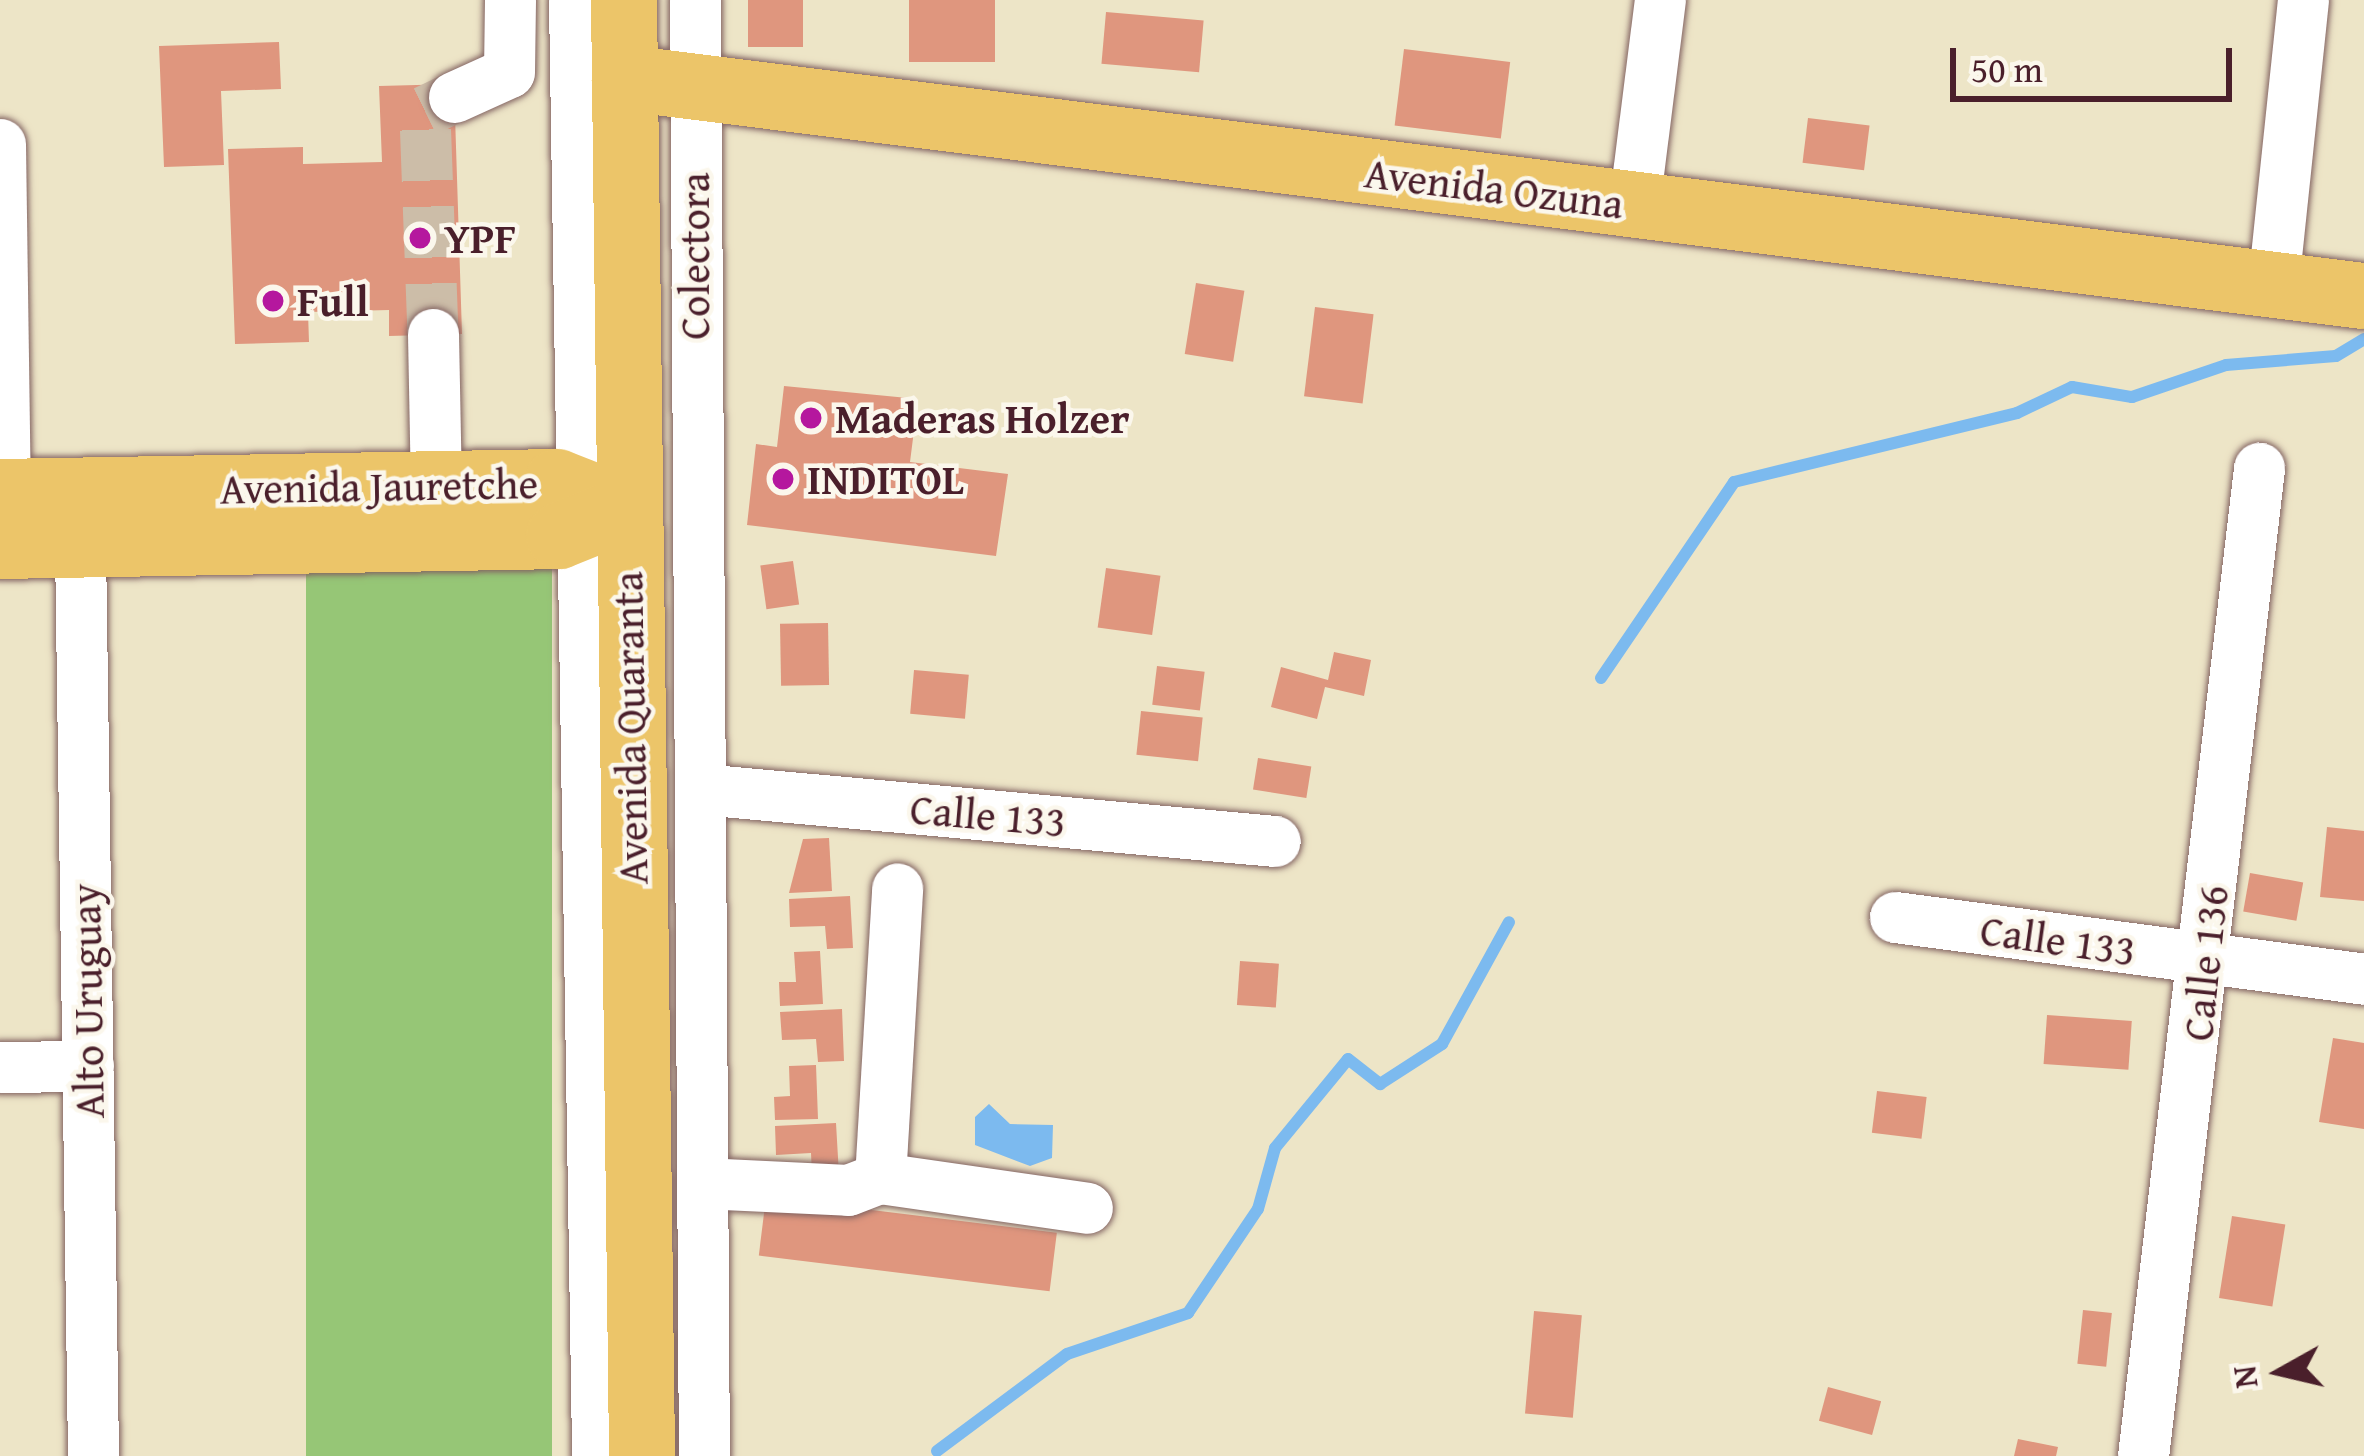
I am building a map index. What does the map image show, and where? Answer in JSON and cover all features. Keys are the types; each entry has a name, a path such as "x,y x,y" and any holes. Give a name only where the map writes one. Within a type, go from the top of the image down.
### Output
{"main road":[{"name":"Avenida Quaranta","path":"624,0 625,78 601,509 642,1456"},
{"name":"Avenida Ozuna","path":"625,78 696,95 2364,296"},
{"name":"Avenida Jauretche","path":"557,482 601,509 559,536 80,545 2,510 436,484 557,482"}],"street":[{"path":"454,97 508,72 510,0"},
{"path":"574,0 601,509 693,511"},
{"name":"Colectora","path":"695,0 693,511 701,789 704,1456"},
{"path":"1634,205 1660,0"},
{"path":"2273,285 2303,0"},
{"path":"0,144 2,510"},
{"path":"433,334 436,484"},
{"name":"Calle 136","path":"2143,1456 2206,962 2259,468"},
{"name":"Alto Uruguay","path":"80,545 93,1456"},
{"path":"598,1456 611,767"},
{"name":"Calle 133","path":"701,789 1275,841"},
{"path":"880,1178 897,888"},
{"name":"Calle 133","path":"1895,916 2206,962 2364,979"},
{"path":"0,1067 88,1066"},
{"path":"702,1183 848,1190 880,1178 1087,1208"}],"green space":[{"path":"306,549 552,549 552,1456 306,1456"}],"water":[{"path":"989,1104 1010,1124 1053,1125 1052,1158 1030,1166 975,1145 975,1117"}],"building":[{"path":"748,0 803,0 803,47 748,47"},
{"path":"909,0 995,0 995,62 909,62"},
{"path":"1106,12 1204,21 1199,72 1101,64"},
{"path":"279,42 281,89 221,91 224,165 164,167 159,46"},
{"path":"1404,49 1510,62 1501,138 1395,125"},
{"path":"454,84 462,334 389,336 389,310 308,312 309,342 235,344 228,149 303,147 303,164 382,162 379,86"},
{"path":"1808,118 1870,126 1864,170 1803,163"},
{"path":"1196,283 1244,291 1233,362 1185,354"},
{"path":"1315,307 1374,314 1363,404 1304,396"},
{"path":"784,386 918,399 910,462 1008,474 996,556 747,525 756,444 777,447"},
{"path":"793,561 799,605 766,609 760,566"},
{"path":"1106,568 1160,576 1152,635 1098,627"},
{"path":"828,623 829,685 781,686 780,624"},
{"path":"1334,652 1371,660 1364,696 1325,687 1317,719 1271,707 1281,667 1328,680"},
{"path":"1157,666 1205,672 1200,711 1152,705"},
{"path":"914,670 969,675 965,719 910,714"},
{"path":"1141,711 1203,717 1198,761 1136,755"},
{"path":"1258,758 1311,766 1306,798 1253,790"},
{"path":"2327,827 2364,831 2364,901 2320,897"},
{"path":"829,838 832,891 789,893 803,839"},
{"path":"2250,873 2303,882 2296,921 2243,911"},
{"path":"850,896 853,948 827,949 825,926 790,927 789,899"},
{"path":"820,951 823,1004 780,1006 779,982 796,982 794,952"},
{"path":"1240,961 1279,964 1276,1008 1237,1005"},
{"path":"842,1009 844,1061 818,1062 816,1039 782,1040 780,1012"},
{"path":"2047,1015 2132,1021 2128,1070 2044,1064"},
{"path":"2333,1038 2364,1043 2364,1129 2319,1122"},
{"path":"816,1065 818,1119 775,1120 774,1097 790,1096 789,1066"},
{"path":"1877,1091 1927,1097 1922,1139 1872,1133"},
{"path":"836,1123 839,1175 812,1176 811,1153 776,1155 775,1126"},
{"path":"766,1197 1057,1233 1050,1291 759,1256"},
{"path":"2232,1216 2285,1224 2272,1306 2219,1298"},
{"path":"2083,1310 2112,1313 2106,1367 2077,1364"},
{"path":"1534,1311 1582,1315 1573,1418 1525,1414"},
{"path":"1828,1387 1881,1401 1872,1435 1819,1421"},
{"path":"2018,1439 2058,1447 2056,1456 2014,1456"}],"waterway":[{"path":"1601,678 1734,482 2017,413 2072,387 2132,397 2226,365 2336,356 2364,339"},
{"path":"937,1451 1067,1354 1188,1313 1258,1209 1275,1148 1348,1059 1380,1084 1442,1044 1509,922"}],"tunnel":[{"path":"433,334 425,111 454,97"}],"place":[{"name":"YPF","path":"420,238"},
{"name":"Full","path":"273,301"},
{"name":"Maderas Holzer","path":"811,418"},
{"name":"INDITOL","path":"783,479"}]}
